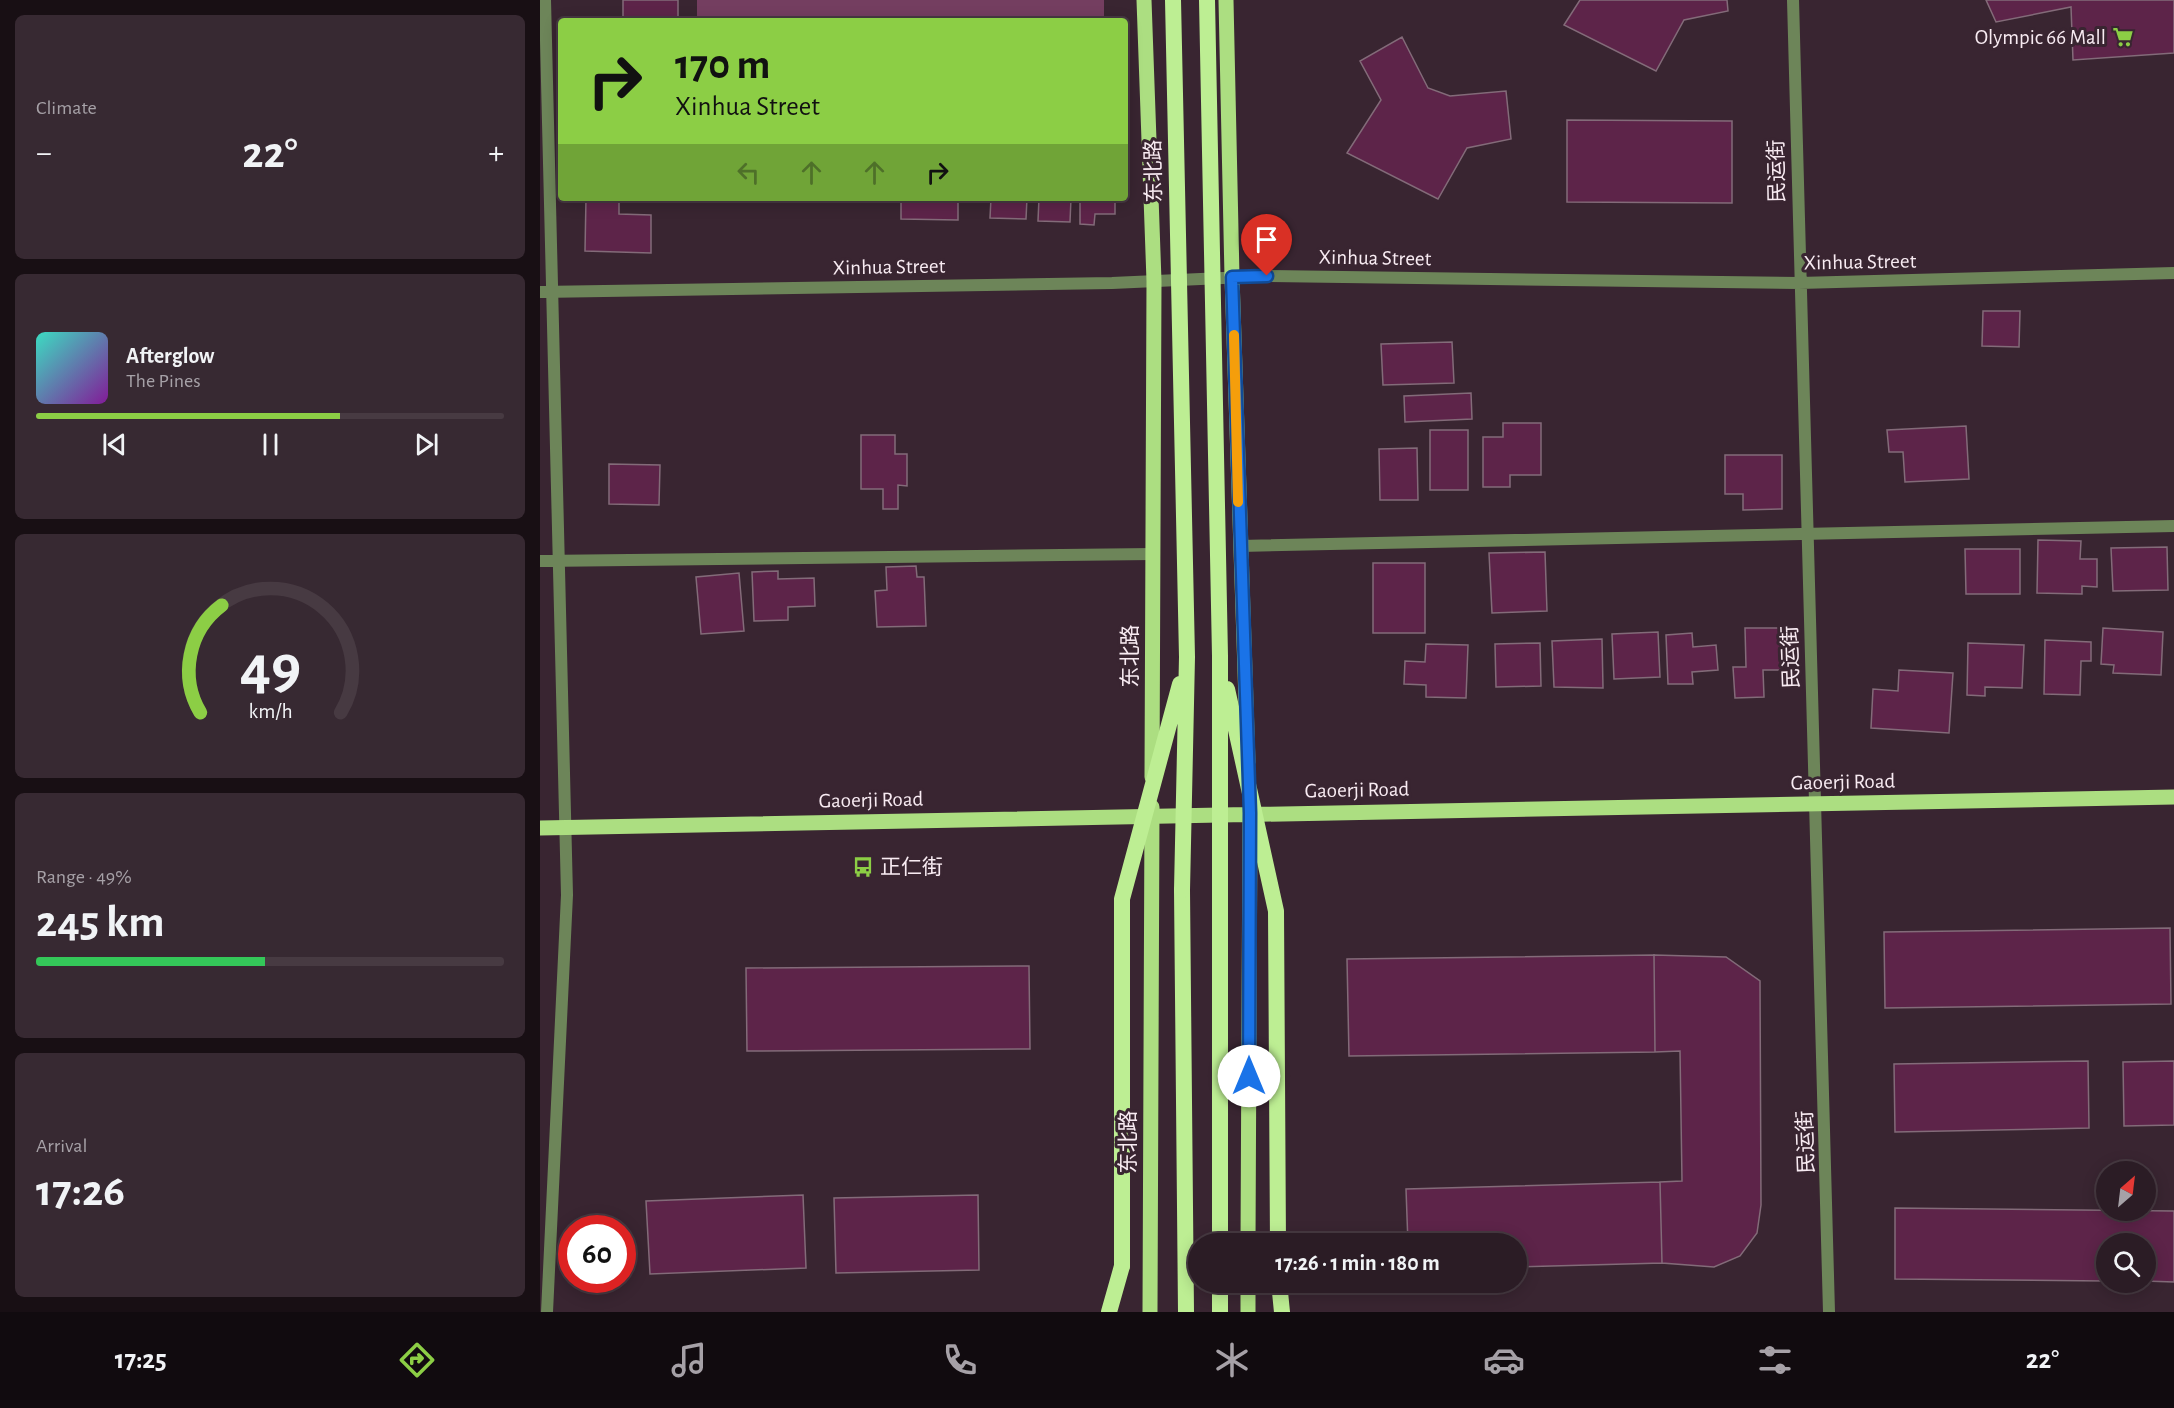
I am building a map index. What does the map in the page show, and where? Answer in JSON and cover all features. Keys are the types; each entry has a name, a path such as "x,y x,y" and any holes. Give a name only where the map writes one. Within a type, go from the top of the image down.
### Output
{"highway":[{"name":"东北路","path":"1173,0 1187,657 1182,891 1186,1312"},
{"path":"1207,0 1220,656 1220,1233"},
{"path":"1220,656 1276,911 1278,1233"},
{"path":"1109,1312 1122,1266 1122,899 1187,657"},
{"path":"1220,1293 1221,1312"},
{"path":"1280,1293 1282,1312"}],"main road":[{"name":"东北路","path":"1144,0 1154,281 1150,1312"},
{"path":"1226,0 1232,277 1250,813 1248,1233"},
{"name":"Gaoerji Road","path":"540,828 2174,797"},
{"path":"1248,1293 1248,1312"}],"street":[{"path":"545,0 545,292 560,561 567,895 547,1312"},
{"name":"民运街","path":"1793,0 1829,1312"},
{"name":"Xinhua Street","path":"545,292 1154,281 1232,277 1799,283 2174,273"},
{"path":"1240,546 2174,526"},
{"path":"540,561 1153,554"}],"shaded area":[{"path":"697,0 1104,0 1104,18 697,18"}],"building":[{"path":"623,0 678,0 678,18 623,18"},
{"path":"1580,0 1727,0 1728,11 1684,20 1656,71 1564,25"},
{"name":"Olympic 66 Mall","path":"1986,0 2174,0 2174,53 2073,60 2071,7 1996,22"},
{"path":"1402,37 1428,88 1450,96 1506,91 1511,139 1467,148 1438,199 1347,153 1381,100 1360,61"},
{"path":"1567,120 1732,121 1732,203 1567,202"},
{"path":"586,201 619,201 619,214 651,215 651,253 585,251"},
{"path":"901,201 958,201 958,220 901,219"},
{"path":"991,201 1027,201 1026,219 990,218"},
{"path":"1039,201 1071,201 1070,222 1038,221"},
{"path":"1080,201 1115,201 1115,214 1095,214 1094,225 1080,224"},
{"path":"1983,311 2020,311 2019,347 1982,346"},
{"path":"1452,342 1454,383 1383,385 1381,344"},
{"path":"1471,393 1472,419 1405,422 1404,396"},
{"path":"1503,423 1541,423 1541,475 1510,475 1510,487 1483,487 1483,437 1503,437"},
{"path":"1966,426 1969,479 1905,482 1903,452 1889,452 1887,430"},
{"path":"1430,430 1468,430 1468,490 1430,490"},
{"path":"861,435 895,435 895,454 907,454 907,486 898,485 898,509 883,509 883,489 861,489"},
{"path":"1417,448 1418,500 1380,500 1379,449"},
{"path":"1725,455 1782,455 1782,509 1743,510 1743,494 1725,494"},
{"path":"609,464 660,465 659,505 609,504"},
{"path":"2038,540 2081,541 2080,559 2097,559 2097,587 2082,586 2082,594 2037,593"},
{"path":"2167,547 2168,590 2113,591 2111,548"},
{"path":"1965,549 2020,549 2020,594 1966,594"},
{"path":"1545,552 1547,611 1492,613 1489,553"},
{"path":"1373,563 1425,563 1425,633 1373,633"},
{"path":"916,566 917,577 924,577 926,626 877,627 875,591 887,590 886,567"},
{"path":"778,571 778,579 814,578 815,606 788,607 788,620 754,621 752,572"},
{"path":"739,573 744,631 701,634 696,577"},
{"path":"1745,628 1781,628 1781,670 1763,670 1764,697 1735,698 1733,667 1746,667"},
{"path":"2103,628 2163,632 2161,675 2113,673 2114,665 2101,664"},
{"path":"1658,632 1660,677 1614,679 1612,634"},
{"path":"1692,633 1693,647 1716,645 1718,670 1692,672 1693,684 1668,684 1666,635"},
{"path":"1602,639 1603,688 1554,687 1552,641"},
{"path":"2045,640 2091,642 2091,661 2081,661 2080,695 2044,694"},
{"path":"1540,643 1541,686 1496,687 1495,644"},
{"path":"1968,643 2024,645 2022,688 1985,687 1985,696 1967,695"},
{"path":"1426,644 1468,645 1466,698 1426,697 1426,685 1404,684 1405,661 1425,662"},
{"path":"1899,670 1953,673 1949,733 1871,728 1873,689 1898,691"},
{"path":"2170,928 2171,1004 1885,1008 1884,932"},
{"path":"1654,955 1655,1052 1349,1056 1347,959"},
{"path":"1654,955 1726,957 1760,981 1761,1205 1757,1233 1740,1256 1714,1267 1662,1263 1660,1182 1682,1181 1680,1051 1655,1052"},
{"path":"1029,966 1030,1049 747,1051 746,968"},
{"path":"2088,1061 2089,1128 1895,1132 1894,1064"},
{"path":"2174,1061 2174,1125 2124,1126 2123,1062"},
{"path":"1660,1182 1662,1263 1527,1267 1527,1233 1408,1233 1406,1189"},
{"path":"803,1195 806,1268 650,1274 646,1201"},
{"path":"978,1195 979,1270 836,1273 834,1198"},
{"path":"1895,1208 2096,1210 2096,1221 2156,1221 2156,1211 2174,1211 2174,1282 2156,1281 2156,1233 2096,1233 2096,1281 1895,1279"}],"slow traffic":[{"path":"1234,335 1238,502"}],"place":[{"name":"Olympic 66 Mall","path":"2123,37"},
{"name":"正仁街","path":"863,867"}],"route":[{"path":"1249,1076 1250,813 1232,277 1267,276"}]}
